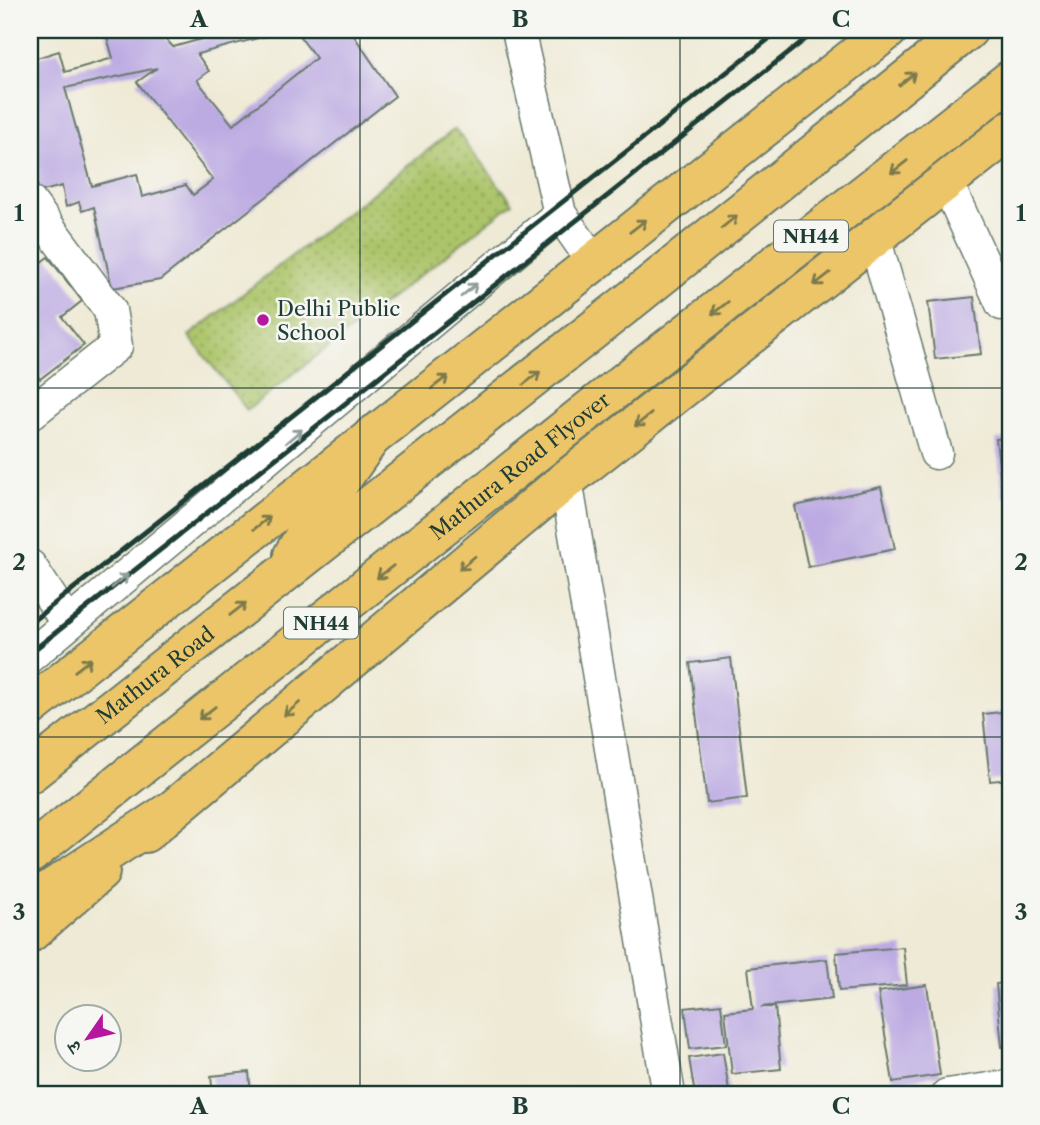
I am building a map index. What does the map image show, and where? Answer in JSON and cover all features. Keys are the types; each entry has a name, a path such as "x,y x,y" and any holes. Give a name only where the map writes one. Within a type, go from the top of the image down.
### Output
{"main road":[{"path":"30,707 888,30"},
{"name":"NH44","path":"281,575 968,30"},
{"name":"Mathura Road Flyover","path":"30,854 1010,80"},
{"path":"30,933 169,812 566,480 1010,131"},
{"path":"281,575 322,507 373,435"},
{"name":"Mathura Road","path":"30,773 281,575"},
{"path":"30,903 169,812"}],"street":[{"path":"518,30 560,214 593,261"},
{"path":"946,181 1002,304"},
{"path":"30,202 110,310 116,346 30,414"},
{"path":"30,656 560,214"},
{"path":"874,237 936,453"},
{"path":"566,480 669,1095"},
{"path":"30,566 68,624"},
{"path":"947,1095 1010,1086"}],"green space":[{"path":"455,129 513,203 247,410 189,336"}],"building":[{"path":"105,30 158,30 173,47 234,30 289,30 197,54 209,71 197,80 233,125 316,58 295,30 350,30 395,96 160,280 112,288 94,207 82,211 79,202 66,207 62,186 39,192 30,160 30,60 59,51 65,72 113,58","holes":["157,68 137,82 213,180 193,195 186,185 142,197 137,174 92,186 65,88"]},
{"path":"48,257 82,301 62,317 84,345 40,379 30,367 30,264 33,268"},
{"path":"974,297 981,354 935,359 928,302"},
{"path":"1010,438 1010,496 1003,497 996,439"},
{"path":"881,487 895,549 808,567 795,506"},
{"path":"731,658 747,798 707,803 690,663"},
{"path":"1010,711 1010,779 990,781 983,714"},
{"path":"903,947 907,985 839,991 836,953"},
{"path":"827,959 832,999 761,1007 775,1007 781,1069 732,1074 725,1012 753,1009 748,968"},
{"path":"1010,982 1010,1046 1002,1047 996,984"},
{"path":"927,985 940,1075 893,1082 878,992"},
{"path":"721,1004 726,1045 690,1049 685,1008"},
{"path":"723,1053 729,1090 695,1095 689,1058"},
{"path":"249,1072 251,1095 213,1095 211,1076"}],"railway":[{"path":"30,623 780,30"},
{"path":"30,653 817,30"}],"place":[{"name":"Delhi Public School","path":"263,320"}]}
